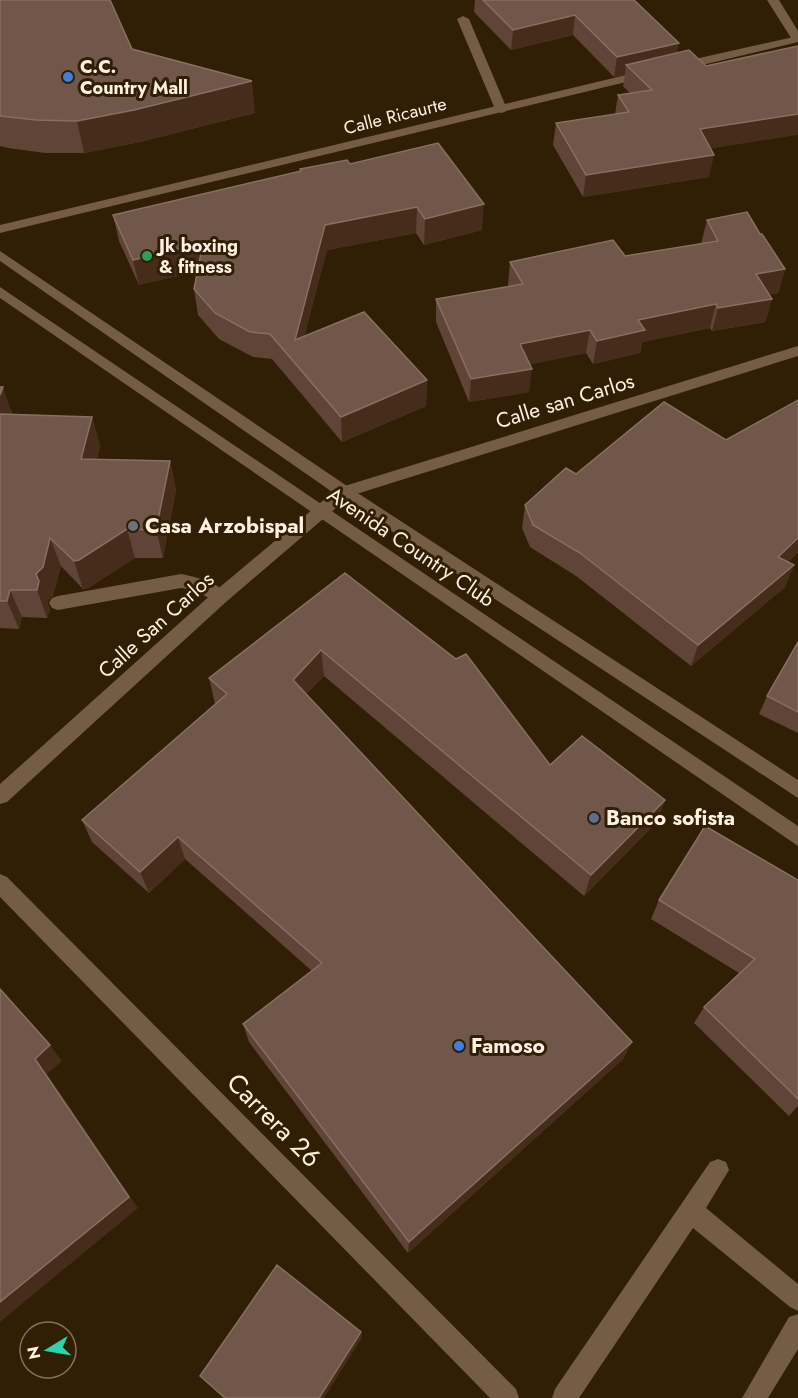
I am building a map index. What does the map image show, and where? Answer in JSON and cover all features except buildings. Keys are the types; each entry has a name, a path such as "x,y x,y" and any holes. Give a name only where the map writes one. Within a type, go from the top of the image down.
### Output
{"street":[{"path":"773,0 798,39"},
{"path":"463,19 501,109"},
{"name":"Calle Ricaurte","path":"0,229 798,39"},
{"name":"Avenida Country Club","path":"0,255 344,492 798,790"},
{"name":"Avenida Country Club","path":"0,291 798,837"},
{"name":"Calle san Carlos","path":"344,492 798,351"},
{"name":"Calle San Carlos","path":"0,796 220,597 344,492"},
{"path":"58,603 181,581 198,584 220,597"},
{"name":"Carrera 26","path":"0,883 507,1398"},
{"path":"564,1398 718,1170"},
{"path":"691,1211 798,1299"},
{"path":"754,1398 798,1326"}],"place":[{"name":"C.C. Country Mall","path":"68,77"},
{"name":"Jk boxing & fitness","path":"147,256"},
{"name":"Casa Arzobispal","path":"133,526"},
{"name":"Banco sofista","path":"594,818"},
{"name":"Famoso","path":"459,1046"}]}
